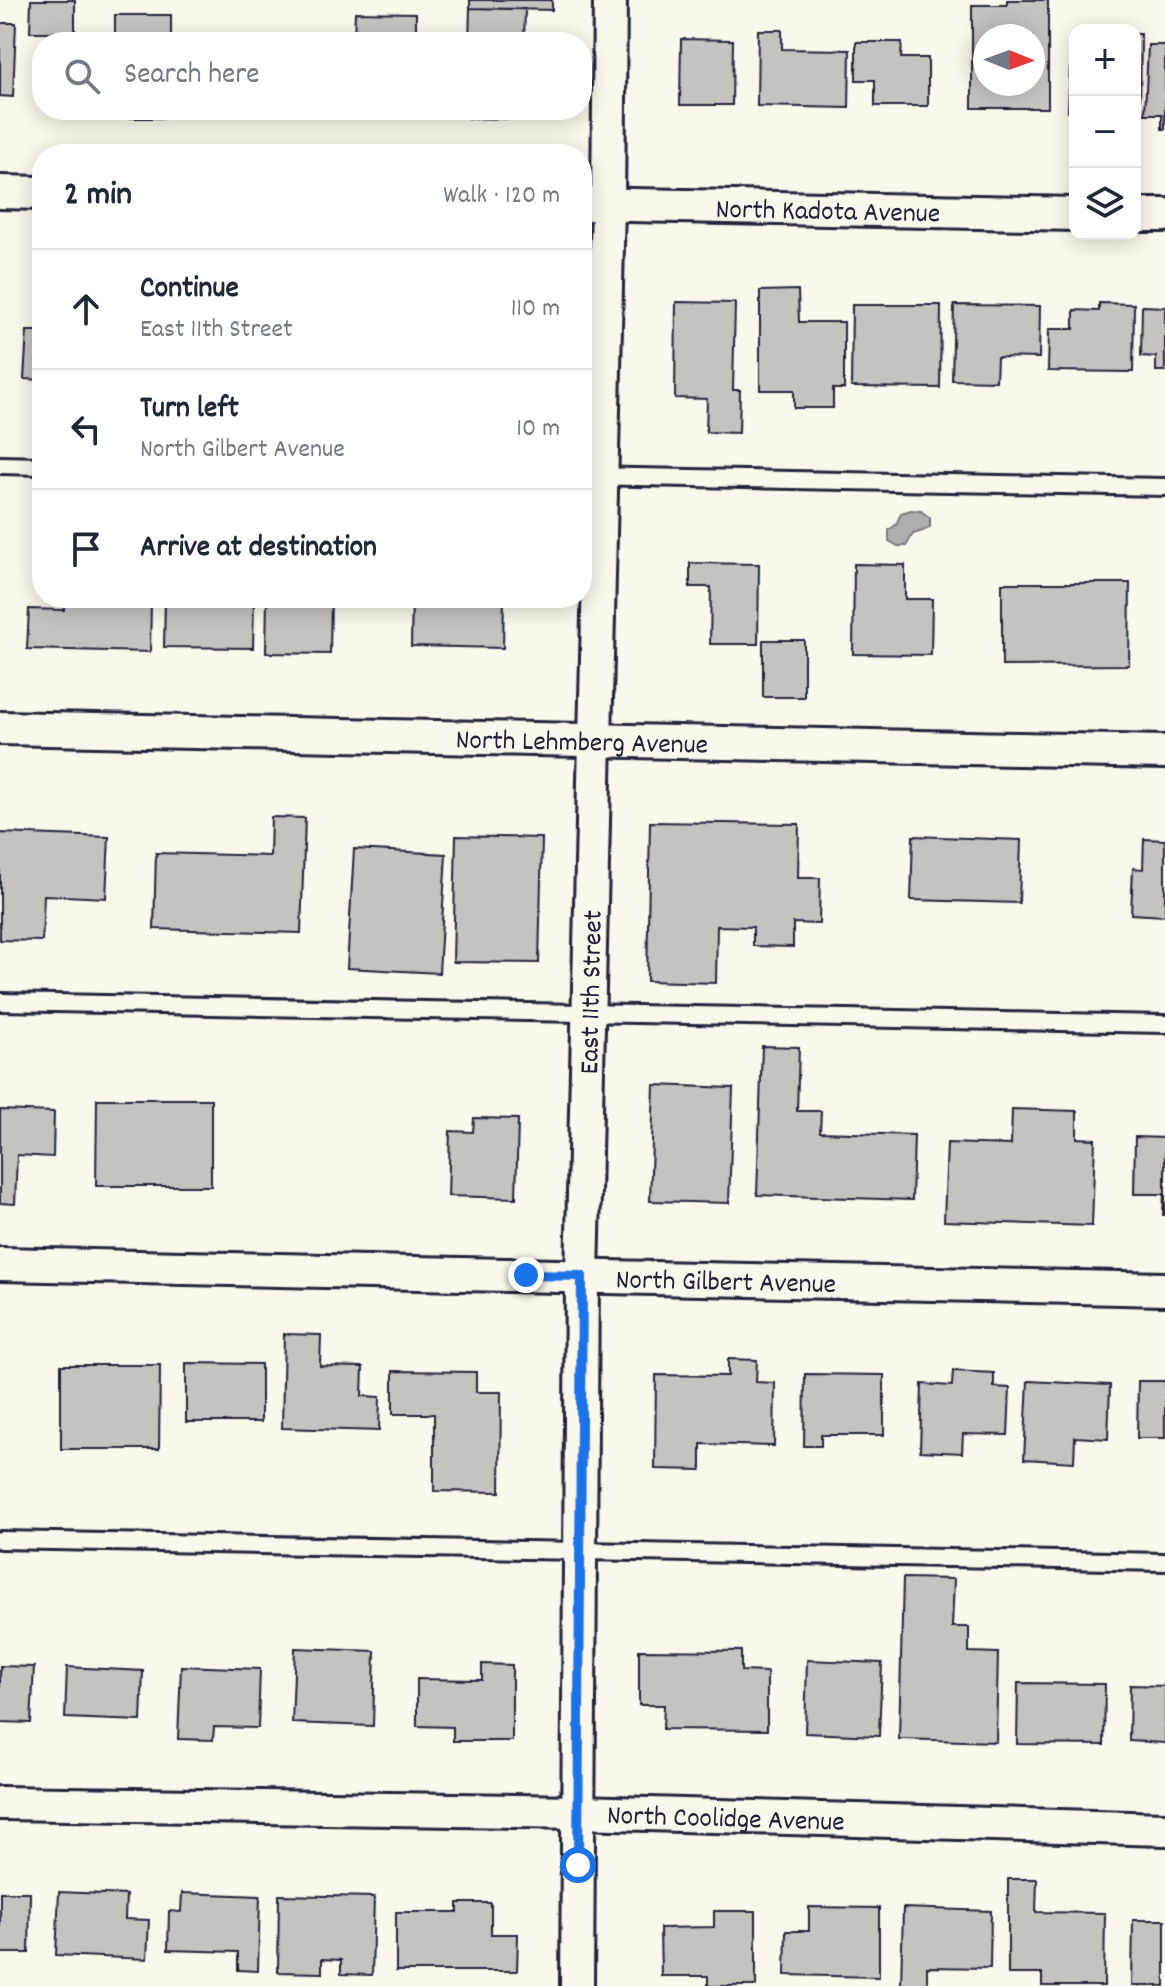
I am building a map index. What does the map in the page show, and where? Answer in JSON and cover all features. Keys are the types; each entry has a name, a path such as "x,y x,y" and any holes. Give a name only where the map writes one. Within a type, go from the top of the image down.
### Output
{"street":[{"name":"East 11th Street","path":"592,408 595,204 610,0"},
{"path":"0,192 32,193"},
{"name":"North Kadota Avenue","path":"595,204 1069,214"},
{"path":"1141,215 1165,215"},
{"name":"East 11th Street","path":"577,1986 582,1276 594,740 592,564"},
{"name":"North Lehmberg Avenue","path":"0,728 1165,752"},
{"name":"North Gilbert Avenue","path":"0,1264 1165,1289"},
{"name":"North Coolidge Avenue","path":"0,1803 579,1812 1165,1829"}],"lane":[{"path":"0,465 32,466"},
{"path":"592,476 1165,487"},
{"path":"0,1002 1165,1024"},
{"path":"0,1540 1165,1562"}],"shaded area":[{"path":"921,511 930,518 930,527 913,534 906,546 898,546 889,541 889,530 896,525 901,513"}],"building":[{"path":"31,0 75,0 75,32 30,32"},
{"path":"470,0 552,0 552,10 470,8"},
{"path":"1007,0 1048,0 1048,108 972,108 972,5 1007,5"},
{"path":"470,8 525,9 524,32 469,32"},
{"path":"355,12 416,13 416,32 354,32"},
{"path":"115,15 171,15 171,32 115,32"},
{"path":"0,23 16,23 13,97 0,96"},
{"path":"758,30 782,30 782,49 850,50 849,108 757,106"},
{"path":"681,39 733,40 732,105 680,105"},
{"path":"856,42 902,42 901,58 928,58 928,106 875,106 875,80 856,80"},
{"path":"1148,45 1165,45 1165,129 1162,129 1162,114 1145,114"},
{"path":"798,290 799,322 844,322 844,389 833,389 833,408 794,408 794,390 760,390 760,291"},
{"path":"676,302 735,303 733,390 740,390 739,433 706,432 707,399 675,398"},
{"path":"1099,303 1134,304 1133,372 1048,371 1049,329 1074,329 1074,310 1099,311"},
{"path":"852,305 941,305 940,388 851,387"},
{"path":"954,305 1040,306 1039,358 997,357 996,381 952,380"},
{"path":"1142,306 1165,307 1165,371 1156,371 1156,357 1141,356"},
{"path":"27,331 32,331 32,379 24,379"},
{"path":"690,563 759,564 758,644 710,644 711,587 690,587"},
{"path":"854,564 905,565 905,599 932,599 931,655 853,654"},
{"path":"1002,583 1130,583 1129,665 1002,666"},
{"path":"151,608 150,652 27,649 29,609"},
{"path":"165,608 254,608 253,648 164,647"},
{"path":"267,608 331,608 330,654 266,653"},
{"path":"412,608 504,608 503,648 411,646"},
{"path":"763,640 804,640 804,697 763,697"},
{"path":"271,817 305,818 301,933 154,929 156,853 270,856"},
{"path":"650,822 799,824 798,878 820,878 819,924 793,923 793,947 753,946 753,927 717,926 716,983 647,981"},
{"path":"0,833 109,837 106,898 44,895 42,941 0,940"},
{"path":"456,836 542,838 539,963 453,962"},
{"path":"913,836 1021,840 1019,903 911,900"},
{"path":"1144,839 1165,840 1165,916 1131,914 1133,868 1143,869"},
{"path":"354,849 446,854 439,973 347,968"},
{"path":"762,1046 799,1047 797,1111 821,1111 820,1132 914,1135 912,1200 757,1195"},
{"path":"654,1085 733,1088 729,1203 650,1201"},
{"path":"97,1099 211,1099 211,1186 96,1186"},
{"path":"1012,1109 1077,1111 1077,1138 1095,1139 1092,1226 944,1221 947,1143 1011,1145"},
{"path":"0,1110 54,1112 53,1157 17,1155 15,1204 0,1203"},
{"path":"474,1118 518,1119 516,1198 448,1196 450,1131 473,1132"},
{"path":"1135,1137 1165,1138 1165,1215 1164,1194 1134,1194"},
{"path":"284,1334 321,1335 320,1366 363,1367 362,1396 380,1397 379,1431 282,1428"},
{"path":"728,1359 757,1360 756,1382 775,1383 774,1446 701,1444 701,1470 655,1469 656,1375 728,1376"},
{"path":"186,1363 261,1364 261,1422 186,1422"},
{"path":"61,1365 160,1365 159,1449 61,1449"},
{"path":"393,1371 476,1372 476,1392 501,1392 500,1492 434,1491 434,1414 393,1414"},
{"path":"953,1371 994,1373 994,1387 1010,1388 1008,1435 963,1434 962,1453 920,1451 922,1384 952,1386"},
{"path":"805,1374 884,1375 884,1435 821,1435 821,1446 804,1446"},
{"path":"1028,1381 1110,1385 1108,1439 1075,1437 1074,1462 1024,1459"},
{"path":"1138,1381 1165,1381 1165,1438 1137,1438"},
{"path":"903,1578 954,1579 952,1627 969,1627 969,1652 998,1653 996,1742 899,1739"},
{"path":"295,1648 375,1651 373,1726 292,1723"},
{"path":"639,1650 741,1651 741,1671 767,1672 767,1730 663,1729 664,1705 639,1705"},
{"path":"807,1660 882,1663 879,1736 805,1733"},
{"path":"482,1664 512,1665 512,1741 453,1741 453,1727 417,1726 417,1679 482,1680"},
{"path":"0,1666 34,1667 31,1723 0,1722"},
{"path":"181,1666 260,1669 258,1728 214,1727 213,1740 178,1739"},
{"path":"67,1667 143,1671 141,1721 65,1718"},
{"path":"1018,1683 1105,1684 1104,1745 1017,1744"},
{"path":"1130,1685 1165,1686 1165,1743 1129,1741"},
{"path":"1008,1879 1037,1879 1036,1912 1105,1913 1104,1986 1042,1986 1042,1974 1008,1974"},
{"path":"0,1892 30,1892 29,1953 0,1953"},
{"path":"59,1892 126,1895 125,1919 149,1920 147,1959 56,1955"},
{"path":"182,1893 260,1896 258,1971 238,1970 238,1952 168,1950 169,1911 181,1912"},
{"path":"279,1895 374,1897 372,1975 341,1974 341,1960 322,1959 322,1973 278,1972"},
{"path":"458,1903 491,1903 491,1934 518,1934 517,1971 396,1971 396,1912 458,1912"},
{"path":"809,1907 879,1908 879,1977 785,1975 786,1931 809,1931"},
{"path":"903,1908 991,1911 990,1968 927,1967 927,1986 901,1986"},
{"path":"714,1911 756,1911 756,1986 708,1986 708,1976 661,1976 660,1928 714,1927"},
{"path":"1133,1920 1165,1920 1165,1986 1132,1986"}],"route":[{"path":"526,1275 582,1276 578,1865"}]}
